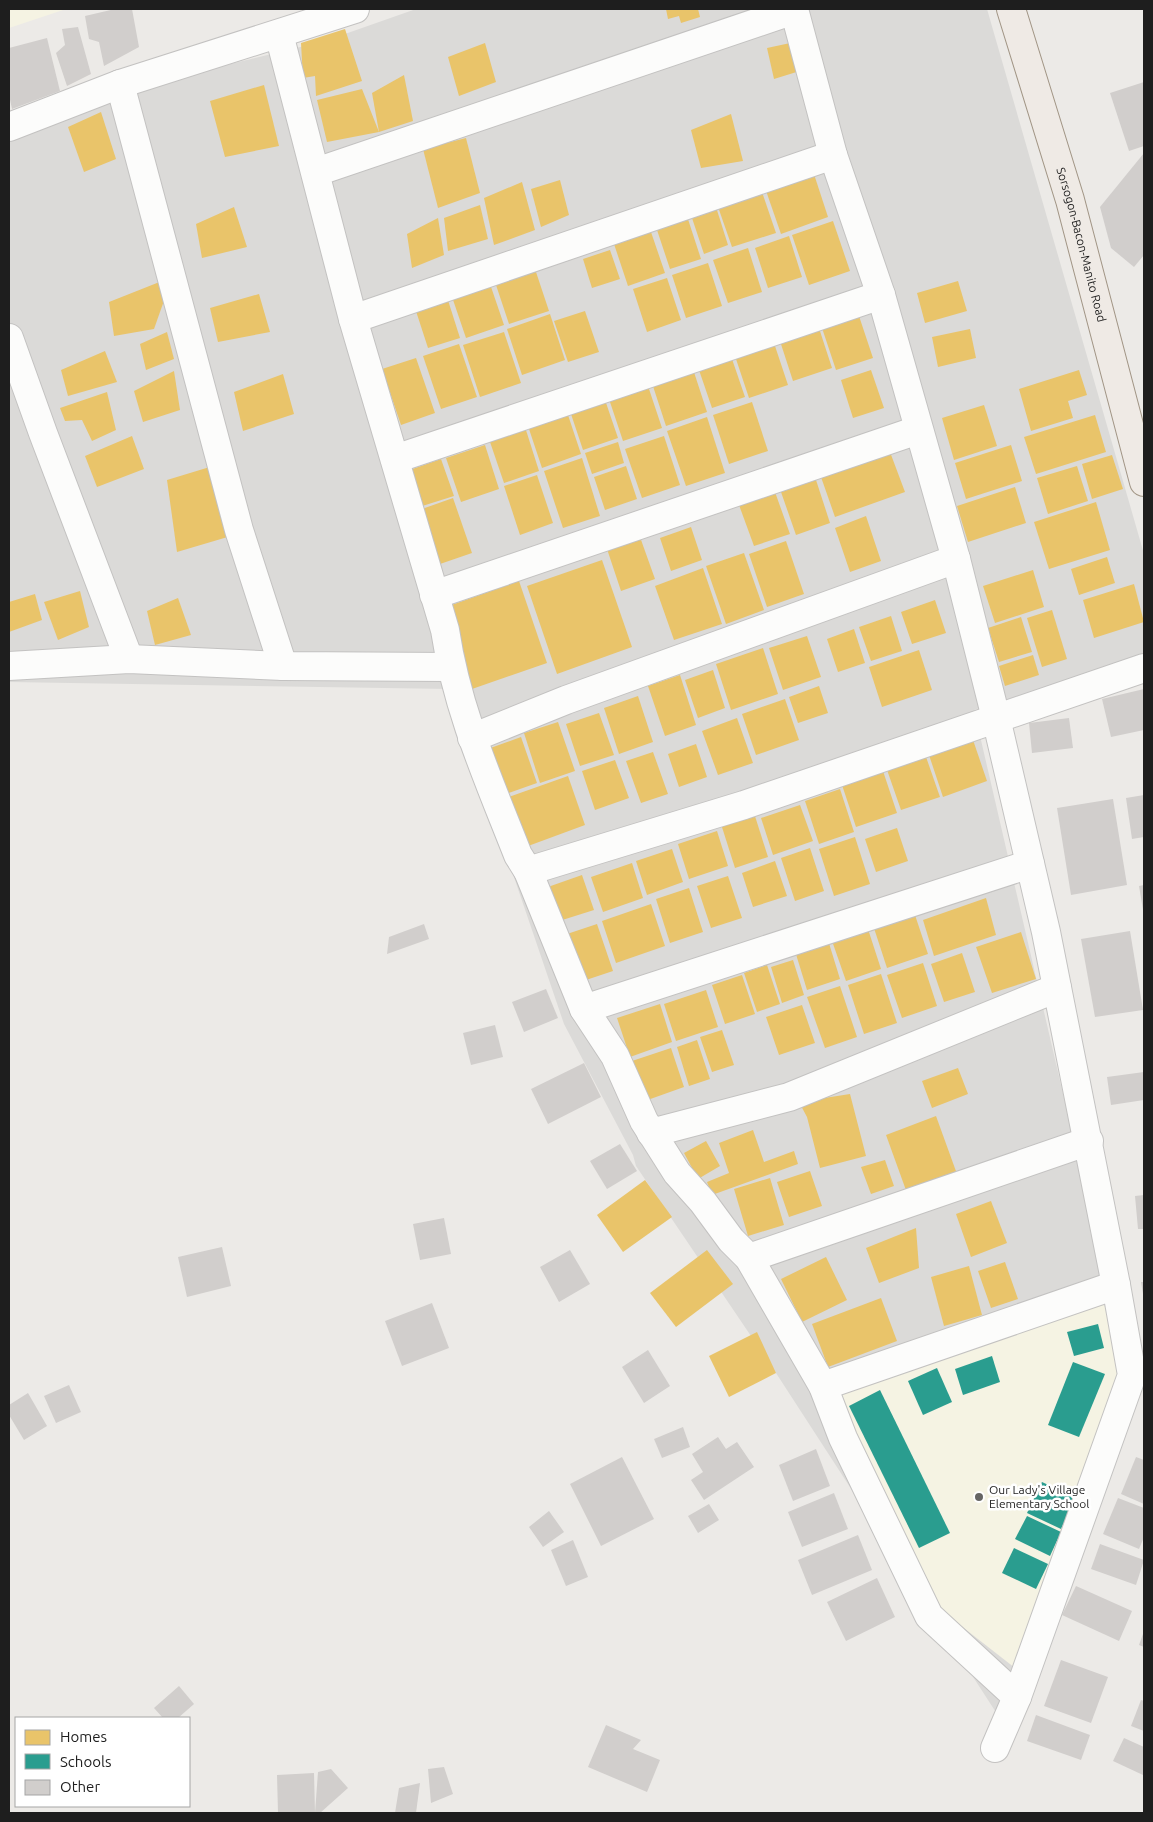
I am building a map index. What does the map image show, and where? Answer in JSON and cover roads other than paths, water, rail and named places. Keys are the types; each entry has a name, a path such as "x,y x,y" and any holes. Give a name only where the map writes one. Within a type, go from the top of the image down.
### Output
{"main road":[{"name":"Sorsogon-Bacon-Manito Road","path":"1011,9 1070,200 1144,482"}],"street":[{"path":"9,127 120,84 354,9"},
{"path":"316,172 794,9 833,155 881,295 956,559 996,718 1046,932 1132,1375 1017,1697 995,1748"},
{"path":"279,34 353,319 444,630 450,667 472,738 518,855 528,871 584,1009 614,1056 651,1133 677,1173 703,1202 731,1240 749,1258 823,1386 843,1438 929,1616 1017,1697"},
{"path":"120,84 239,530 283,666"},
{"path":"353,319 833,155"},
{"path":"395,459 881,295"},
{"path":"9,338 42,433 129,660"},
{"path":"434,595 918,430"},
{"path":"472,738 566,700 956,559"},
{"path":"9,666 129,660 283,666 450,667"},
{"path":"528,871 744,805 1144,668"},
{"path":"584,1009 1030,864"},
{"path":"651,1133 790,1096 1057,988"},
{"path":"749,1258 1088,1142"},
{"path":"823,1386 1116,1285"}],"place":[{"name":"Our Lady's Village Elementary School","path":"979,1497"}]}
